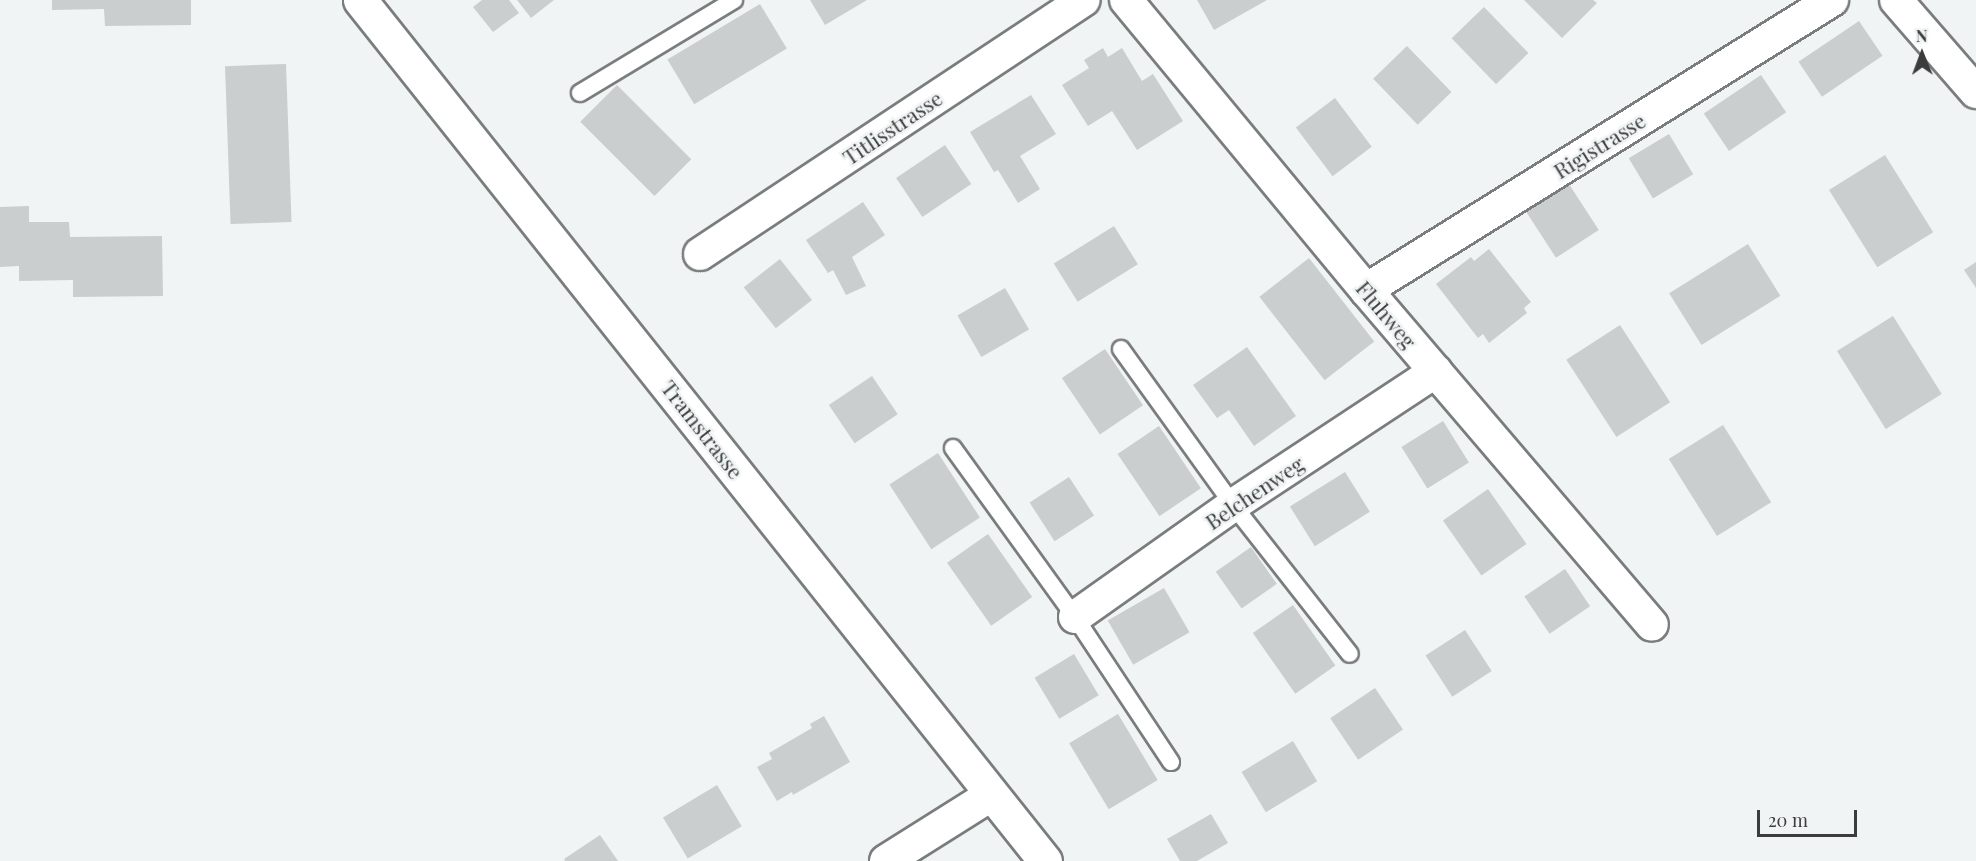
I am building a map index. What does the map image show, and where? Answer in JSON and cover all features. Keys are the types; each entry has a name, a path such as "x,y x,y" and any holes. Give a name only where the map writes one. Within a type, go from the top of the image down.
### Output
{"main road":[{"name":"Tramstrasse","path":"360,0 1044,861"}],"street":[{"name":"Titlisstrasse","path":"700,254 1084,0"},
{"name":"Fluhweg","path":"1126,0 1366,290 1652,625"},
{"name":"Rigistrasse","path":"1366,290 1832,0"},
{"path":"1896,0 1976,92"},
{"name":"Belchenweg","path":"1075,617 1233,505 1436,371"},
{"path":"886,861 991,795"}],"lane":[{"path":"580,93 734,0"},
{"path":"1121,350 1233,505 1350,654"},
{"path":"953,447 1075,617 1171,762"}],"building":[{"path":"52,0 191,0 191,25 105,26 104,9 52,10"},
{"path":"482,0 509,0 519,13 493,32 473,7"},
{"path":"517,0 554,0 531,18"},
{"path":"810,0 867,0 825,25"},
{"path":"1197,0 1267,0 1214,30"},
{"path":"1524,0 1593,0 1597,3 1562,38"},
{"path":"760,4 787,49 694,104 667,60"},
{"path":"1484,7 1528,53 1496,84 1452,38"},
{"path":"1859,21 1882,56 1822,97 1798,62"},
{"path":"1407,46 1451,92 1418,125 1373,79"},
{"path":"1103,48 1108,57 1122,48 1142,81 1153,74 1183,121 1137,150 1112,111 1088,126 1062,85 1089,68 1084,60"},
{"path":"286,64 292,222 231,224 225,66"},
{"path":"1761,75 1786,112 1729,151 1704,114"},
{"path":"617,85 691,159 654,196 580,122"},
{"path":"1031,95 1056,134 1020,156 1040,189 1018,203 998,170 994,172 970,132"},
{"path":"1335,98 1372,147 1333,176 1296,127"},
{"path":"1669,134 1693,174 1653,198 1629,158"},
{"path":"945,145 971,184 922,217 896,178"},
{"path":"1885,155 1933,232 1877,267 1829,190"},
{"path":"1565,178 1599,230 1556,258 1522,206"},
{"path":"863,202 885,235 852,257 866,286 846,295 833,270 828,273 806,240"},
{"path":"29,206 29,222 69,222 70,237 162,236 163,296 73,297 73,280 19,281 19,266 0,267 0,207"},
{"path":"1114,226 1138,264 1078,302 1054,264"},
{"path":"1748,244 1780,296 1701,345 1669,293"},
{"path":"1489,249 1531,302 1524,308 1527,313 1489,343 1483,334 1478,338 1436,284 1471,257 1474,261"},
{"path":"1309,258 1374,342 1325,380 1259,297"},
{"path":"780,259 812,300 776,328 744,287"},
{"path":"1976,262 1976,288 1964,270"},
{"path":"1005,288 1029,330 981,357 957,316"},
{"path":"1893,316 1942,394 1886,429 1837,351"},
{"path":"1620,325 1670,402 1616,437 1566,360"},
{"path":"1247,347 1296,416 1254,446 1229,410 1217,418 1193,385"},
{"path":"1105,349 1143,405 1100,434 1062,378"},
{"path":"872,376 898,414 855,443 829,405"},
{"path":"1443,421 1469,463 1427,489 1401,447"},
{"path":"1723,425 1771,502 1717,536 1669,459"},
{"path":"1159,426 1201,488 1159,516 1118,454"},
{"path":"938,453 980,518 931,549 889,485"},
{"path":"1345,472 1370,512 1315,546 1290,506"},
{"path":"1069,477 1094,516 1055,541 1030,503"},
{"path":"1488,489 1526,544 1481,575 1443,521"},
{"path":"988,534 1032,597 991,626 947,563"},
{"path":"1251,547 1277,584 1242,609 1216,572"},
{"path":"1565,569 1590,606 1550,634 1524,596"},
{"path":"1164,588 1190,632 1133,665 1108,620"},
{"path":"1293,605 1335,666 1295,694 1253,633"},
{"path":"1465,630 1492,671 1452,697 1426,656"},
{"path":"1074,654 1099,695 1059,719 1035,678"},
{"path":"1375,688 1403,729 1358,760 1330,718"},
{"path":"1118,714 1158,780 1109,809 1069,743"},
{"path":"824,716 850,762 793,795 792,792 777,801 757,767 772,759 769,753 812,728 810,724"},
{"path":"1293,741 1317,781 1266,812 1242,772"},
{"path":"717,785 742,826 688,859 663,817"},
{"path":"1211,814 1228,843 1197,861 1180,861 1167,839"},
{"path":"600,835 618,861 565,861 564,859"}]}
